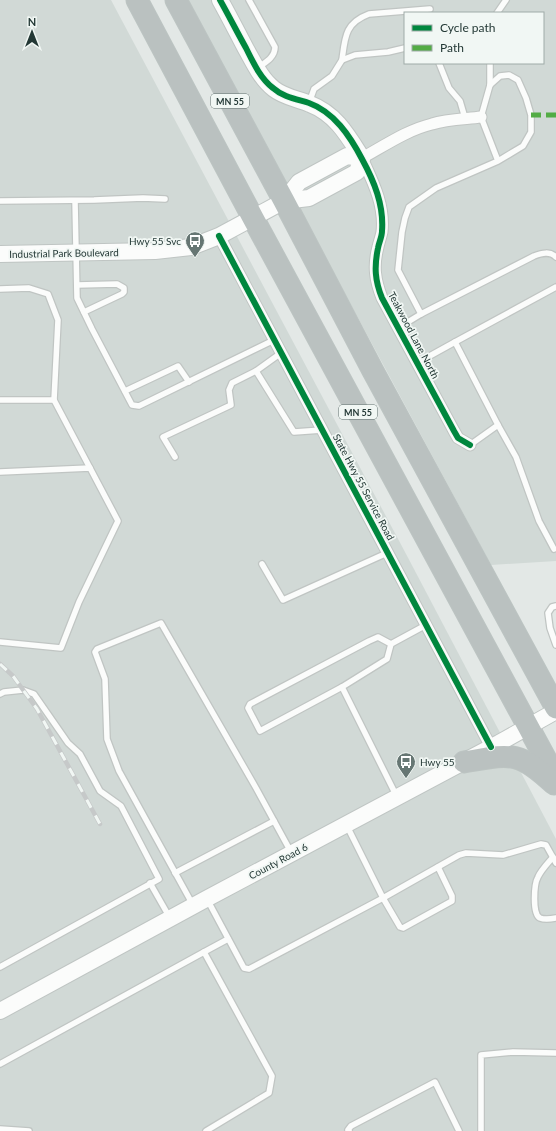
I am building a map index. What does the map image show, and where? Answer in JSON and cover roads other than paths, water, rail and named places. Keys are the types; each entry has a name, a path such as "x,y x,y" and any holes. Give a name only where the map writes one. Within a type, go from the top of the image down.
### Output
{"highway":[{"name":"MN 55","path":"137,0 253,218 556,778"},
{"name":"MN 55","path":"176,0 284,201 376,377 556,710"},
{"path":"464,762 504,756 515,757 526,761 543,774 556,787"}],"main road":[{"name":"Teakwood Lane North","path":"220,0 257,68 273,88 292,98 320,108 344,129 362,158"},
{"name":"Industrial Park Boulevard","path":"0,254 156,251 180,249 203,243 284,201 299,182 347,156 362,158"},
{"name":"County Road 6","path":"0,1011 492,747 556,710"}],"street":[{"name":"Industrial Park Boulevard","path":"362,158 425,126 442,121 481,117"},
{"name":"Teakwood Lane North","path":"362,158 379,198 382,214 382,232 375,266 376,283 382,298 458,438 470,445"},
{"name":"State Hwy 55 Service Road","path":"219,236 492,747"}],"lane":[{"path":"249,0 275,47 275,53 269,60 257,68"},
{"path":"498,12 506,0"},
{"path":"309,103 314,89 332,76 342,60 345,42 351,25 360,18 369,14 430,9"},
{"path":"342,60 355,55 388,52 404,48"},
{"path":"439,64 449,88 460,101 465,118"},
{"path":"490,64 490,84 481,117 498,161"},
{"path":"421,314 398,270 402,232 409,207 436,188 498,161 523,146 531,132 531,114 518,80 509,75 500,76 490,84"},
{"path":"0,201 75,201 143,198 165,199"},
{"path":"75,201 77,298 132,405 139,406 274,340"},
{"path":"398,328 421,314 534,256 543,253 553,254 556,257"},
{"path":"77,285 117,284 124,288 124,292 122,294 84,312"},
{"path":"417,363 556,287"},
{"path":"0,289 29,288 48,294 58,320 54,400 118,521 79,602 61,648 0,642"},
{"path":"455,342 516,457 539,521 554,549"},
{"path":"175,456 163,437 231,405 229,390 232,383 256,371 281,354"},
{"path":"125,392 178,366 189,382"},
{"path":"256,371 294,432 322,430"},
{"path":"0,400 54,400"},
{"path":"470,445 498,425"},
{"path":"0,472 90,468"},
{"path":"262,564 283,600 387,553"},
{"path":"556,606 552,607 548,613 550,628 556,645"},
{"path":"292,854 160,623 97,649 95,652 105,679 107,739 120,771 175,873 228,939 244,968 249,969 383,898 459,855 466,853 503,855 541,844 546,845 555,860 537,877 534,905 537,915 540,918 556,918"},
{"path":"391,644 378,637 250,704 248,708 260,731 342,687 387,659 391,644 426,625"},
{"path":"342,687 398,797"},
{"path":"0,694 4,692 24,690 34,694 68,743 80,754 100,791 122,806 158,879 0,967"},
{"path":"175,873 274,821"},
{"path":"346,825 383,898 400,926 403,928 452,901 452,896 438,868"},
{"path":"150,883 171,919"},
{"path":"0,1064 228,939"},
{"path":"204,952 272,1076 269,1093 206,1131"},
{"path":"481,1131 481,1055 513,1052 556,1053"},
{"path":"349,1131 348,1130 351,1126 435,1082 459,1131"},
{"path":"0,1129 29,1131"}],"railway":[{"path":"0,664 13,676 37,709 100,824"}],"place":[{"name":"Hwy 55 Svc","path":"195,258"},
{"name":"Hwy 55","path":"406,779"}]}
